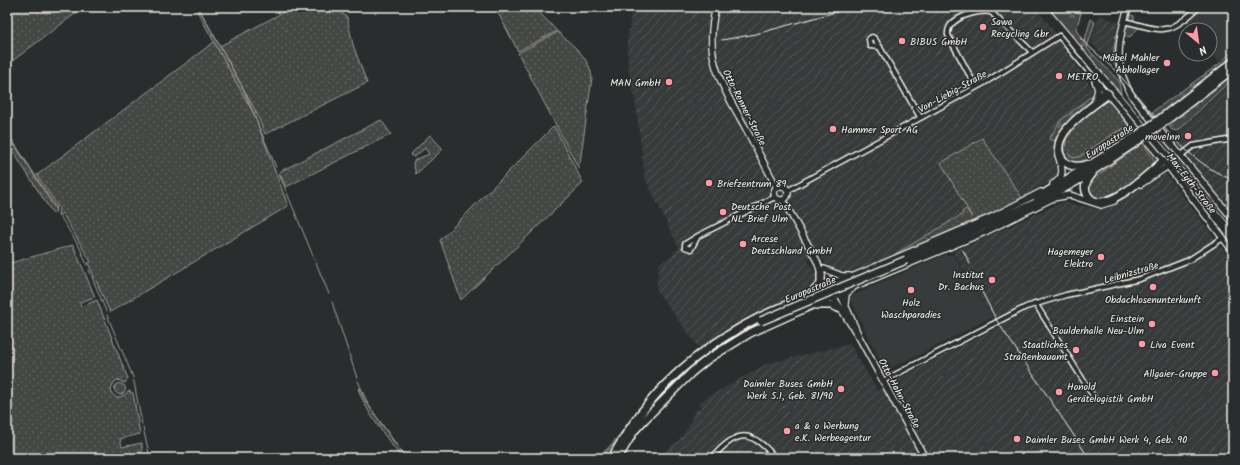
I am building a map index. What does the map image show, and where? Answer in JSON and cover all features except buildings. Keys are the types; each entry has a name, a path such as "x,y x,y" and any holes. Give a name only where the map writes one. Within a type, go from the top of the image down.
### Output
{"highway":[{"name":"Europastraße","path":"1161,121 1233,62"},
{"name":"Europastraße","path":"632,430 656,399 697,362 732,338 762,321 1016,213 1067,187 1233,69"},
{"path":"1095,166 1078,167 1068,164 1060,156 1059,143 1063,133 1107,93"},
{"path":"1095,166 1085,184 1086,192 1091,200 1096,202 1105,202 1144,179 1166,163"},
{"name":"Europastraße","path":"988,224 1034,200 1068,179 1095,166"},
{"path":"1040,193 1068,179"},
{"path":"1044,203 1067,187"},
{"path":"804,297 818,287 822,281 822,271"},
{"path":"612,458 655,395 690,361 704,350 745,325 825,286"},
{"path":"618,458 632,430 674,389 708,359 750,333 810,305 831,297"},
{"path":"810,305 826,304 843,308"}],"street":[{"name":"Otto-Renner-Straße","path":"716,7 713,19 711,45 718,77 777,188"},
{"path":"1128,7 1118,51 1119,67 1123,79 1134,99 1233,219"},
{"path":"1124,21 1152,30 1166,30 1183,22 1199,7"},
{"path":"976,87 948,35 949,27 957,20 973,14 991,12 1032,52"},
{"name":"Von-Liebig-Straße","path":"787,191 976,87 1059,36"},
{"name":"Max-Eyth-Straße","path":"1059,36 1166,163 1233,251"},
{"path":"880,47 920,117"},
{"path":"1094,77 1098,90 1094,101"},
{"path":"1094,101 1107,93"},
{"name":"Europastraße","path":"835,281 857,275 994,216 1040,193 1057,182 1062,176 1062,168 1056,147 1061,132 1094,101"},
{"path":"1180,156 1193,146 1233,139"},
{"name":"Europastraße","path":"840,292 852,286 861,285 985,232 1044,203 1064,195 1070,195 1096,205 1106,205 1120,197 1166,163"},
{"path":"775,197 774,192 777,188 783,187 787,191 786,197 783,200"},
{"path":"775,197 778,200 783,200"},
{"path":"698,236 775,197"},
{"path":"783,200 822,271 825,293 831,297 836,297 840,292 841,286 822,271"},
{"name":"Leibnizstraße","path":"883,381 1006,316 1036,302 1140,279 1189,260 1224,238"},
{"path":"822,271 842,276 857,275"},
{"path":"825,286 835,281"},
{"path":"843,308 848,292 861,285"},
{"name":"Otto-Hahn-Straße","path":"840,292 843,308 925,458"},
{"name":"Otto-Hahn-Straße","path":"831,297 843,308"},
{"path":"1036,302 1095,399"},
{"path":"712,458 725,443 734,438 745,436 762,442 775,458"}],"shaded area":[{"path":"632,7 1034,7 1049,24 1093,90 1091,99 1053,135 1053,148 1058,174 1053,180 975,223 847,273 841,273 827,266 819,253 807,259 817,276 815,284 810,290 761,312 699,348 656,290 659,263 672,256 674,251 679,248 645,178 635,99 628,68 627,42"},
{"path":"1205,7 1233,7 1233,51 1219,62 1218,61 1218,22 1186,22"},
{"path":"1099,15 1120,23 1114,49 1115,66 1091,43"},
{"path":"1233,80 1233,213 1172,139"},
{"path":"1166,174 1233,262 1233,458 656,458 679,440 688,427 695,410 702,407 699,402 766,364 850,344 878,391 914,370 998,327 953,252 1062,202 1097,209 1108,208"},
{"path":"953,254 992,317 927,351 888,369 883,367 849,297 942,256"}],"green space":[{"path":"7,7 84,7 7,65"},
{"path":"293,7 333,7 347,17 353,45 367,83 265,134 256,112 220,46"},
{"path":"495,7 534,7 557,31 518,51"},
{"path":"1059,7 1075,7 1075,11 1081,13 1076,30 1084,42 1091,19 1095,22 1087,48 1119,81 1121,94 1051,12"},
{"path":"200,10 256,112 254,114 197,11"},
{"path":"1130,15 1134,16 1134,21 1139,22 1140,26 1131,36 1123,38"},
{"path":"558,32 580,52 591,71 592,78 579,169 518,53"},
{"path":"1116,36 1121,37 1119,73 1116,69 1114,60"},
{"path":"214,42 254,114 288,206 110,312 88,263 91,262 62,213 58,216 59,208 37,175"},
{"path":"1233,51 1233,59 1158,119 1152,112 1219,64"},
{"path":"1233,72 1233,78 1178,131 1172,130 1168,125 1173,119"},
{"path":"1095,93 1086,106 1058,134 1055,141 1049,139 1060,121"},
{"path":"1105,101 1111,103 1129,126 1118,131 1079,157 1073,158 1065,150 1066,139 1071,127"},
{"path":"381,120 391,134 286,187 279,172"},
{"path":"554,126 583,183 461,300 440,240"},
{"path":"1071,127 1073,130 1066,139 1065,150 1073,158 1079,157 1118,131 1132,129 1134,132 1085,163 1075,163 1070,162 1064,157 1061,149 1061,143"},
{"path":"7,132 56,207 55,213 53,214 7,142"},
{"path":"430,135 443,149 416,174 413,163 415,160 429,154 425,148 414,157 410,155"},
{"path":"982,138 1022,198 975,223 896,256 895,254 963,214 962,212 966,209 972,217 941,163"},
{"path":"1143,143 1157,164 1123,191 1104,201 1089,195 1088,186 1094,178"},
{"path":"73,245 95,297 80,302 81,307 97,300 128,379 125,383 118,380 114,382 111,390 112,394 117,398 125,395 128,391 133,393 140,434 120,439 122,447 142,443 142,452 125,458 7,458 7,264"},
{"path":"697,351 698,353 629,425 608,458 596,458 614,442 633,416 659,386"},
{"path":"120,383 124,385 126,389 124,393 120,395 116,393 114,389 116,385"},
{"path":"360,388 364,399 406,458 402,458 377,425 362,399 358,389"}],"waterway":[{"path":"198,7 240,83"},
{"path":"242,86 276,167"},
{"path":"7,133 56,210"},
{"path":"279,174 329,294"},
{"path":"60,216 80,248 87,265"},
{"path":"89,270 106,311"},
{"path":"332,302 357,378"},
{"path":"107,315 133,377 142,424"},
{"path":"358,381 368,404 396,445"},
{"path":"143,428 150,457"},
{"path":"604,458 606,452 614,444"},
{"path":"399,449 405,458"}],"railway":[{"path":"722,40 756,34 854,7"},
{"path":"850,11 865,7"},
{"path":"1048,7 1233,229"},
{"path":"1080,38 1107,62 1159,122 1185,149 1216,172 1233,180"},
{"path":"963,250 970,264"},
{"path":"981,290 997,321 1089,458"}],"place":[{"name":"Sawa Recycling Gbr","path":"983,27"},
{"name":"BIBUS GmbH","path":"902,41"},
{"name":"Möbel Mahler Abhollager","path":"1167,63"},
{"name":"METRO","path":"1059,76"},
{"name":"MAN GmbH","path":"669,82"},
{"name":"Hammer Sport AG","path":"833,129"},
{"name":"moveInn","path":"1188,136"},
{"name":"Briefzentrum 89","path":"709,183"},
{"name":"Deutsche Post NL Brief Ulm","path":"723,212"},
{"name":"Arcese Deutschland GmbH","path":"743,244"},
{"name":"Hagemeyer Elektro","path":"1101,257"},
{"name":"Institut Dr. Bachus","path":"992,280"},
{"name":"Obdachlosenunterkunft","path":"1153,287"},
{"name":"Holz Waschparadies","path":"911,290"},
{"name":"Einstein Boulderhalle Neu-Ulm","path":"1152,324"},
{"name":"Liva Event","path":"1142,344"},
{"name":"Staatliches Straßenbauamt","path":"1076,350"},
{"name":"Allgaier-Gruppe","path":"1215,373"},
{"name":"Daimler Buses GmbH Werk 5.1, Geb. 81/90","path":"841,389"},
{"name":"Honold Gerätelogistik GmbH","path":"1059,392"},
{"name":"a & o Werbung e.K. Werbeagentur","path":"787,431"},
{"name":"Daimler Buses GmbH Werk 4, Geb. 90","path":"1017,439"}]}
